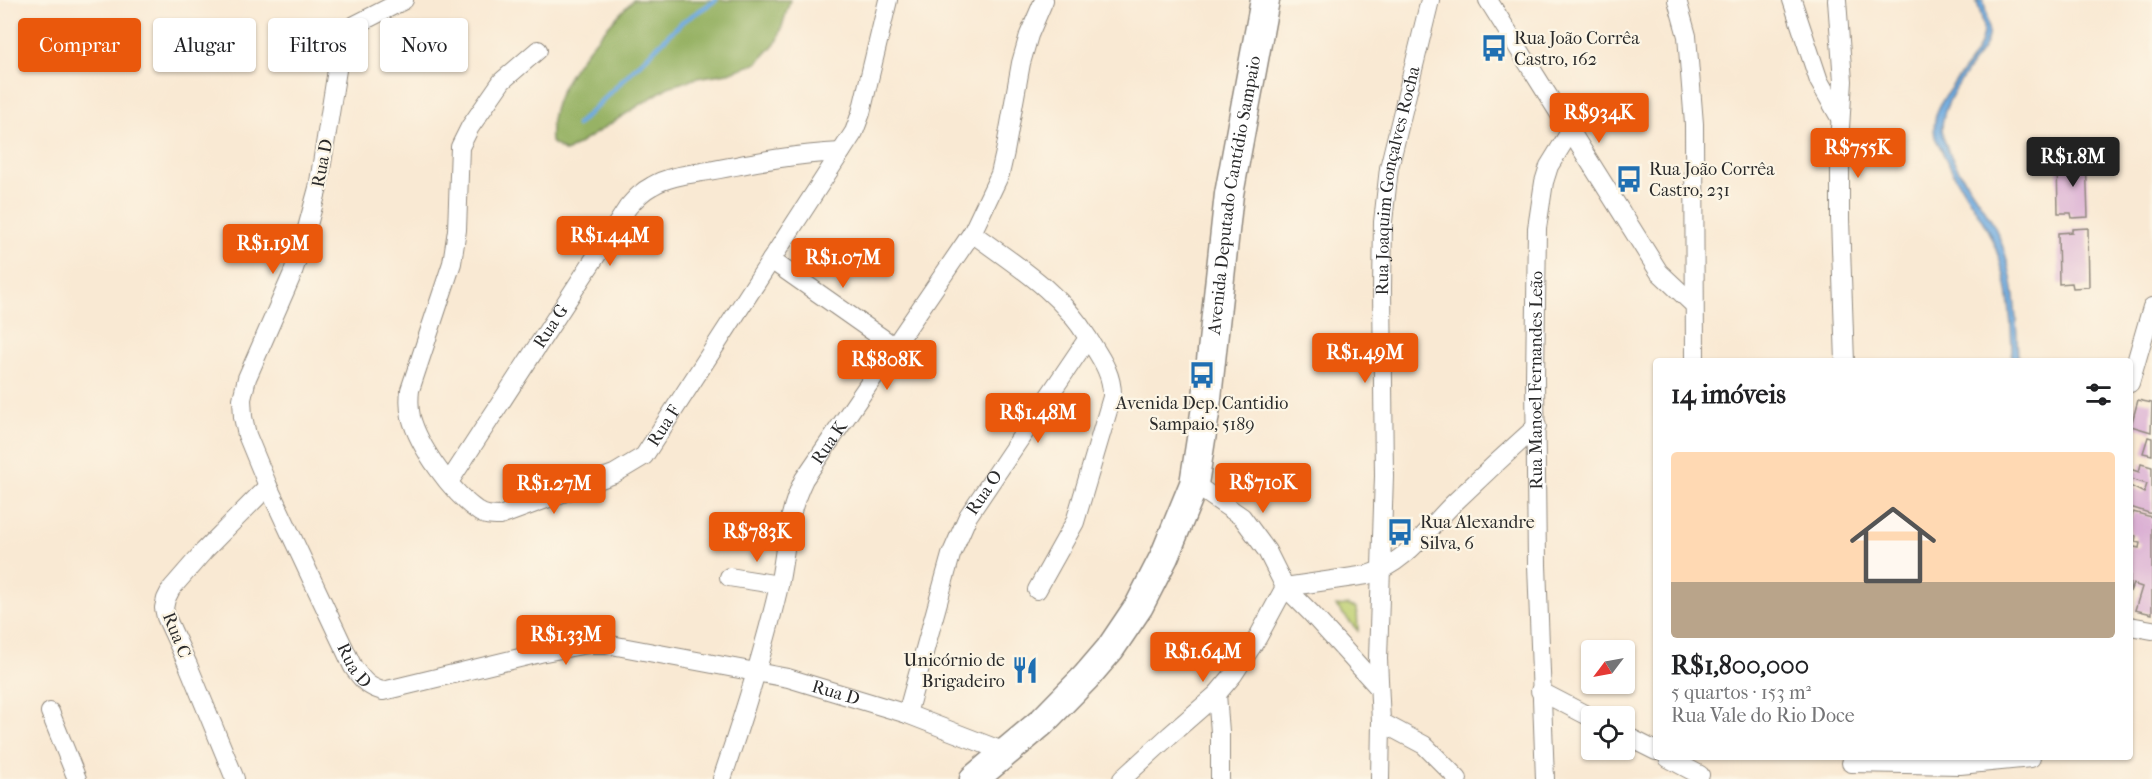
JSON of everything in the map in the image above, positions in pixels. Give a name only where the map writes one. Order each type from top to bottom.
[{"type":"main road","name":"Avenida Deputado Cantídio Sampaio","points":[[974,779],[1042,722],[1110,649],[1139,606],[1159,567],[1194,484],[1206,407],[1229,194],[1265,0]]},
{"type":"street","name":"Rua D","points":[[404,0],[355,25],[345,38],[340,51],[318,188],[306,232],[292,275],[247,378],[242,399],[247,435],[268,486],[354,668],[372,688],[383,691],[587,644],[639,649],[788,678],[907,714],[1005,752]]},
{"type":"street","name":"Rua F","points":[[538,50],[502,81],[476,117],[460,147],[457,230],[452,263],[410,390],[408,404],[411,419],[426,452],[449,482],[478,511],[488,516],[500,516],[614,474],[644,456],[854,132],[861,113],[888,0]]},
{"type":"street","name":"Rua K","points":[[722,779],[757,671],[779,585],[789,516],[796,496],[804,480],[972,233],[1000,174],[1021,63],[1029,35],[1044,0]]},
{"type":"street","name":"Rua Joaquim Gonçalves Rocha","points":[[1380,779],[1381,722],[1378,688],[1384,476],[1382,289],[1385,201],[1389,168],[1430,0]]},
{"type":"street","points":[[1488,0],[1659,272],[1693,304]]},
{"type":"street","points":[[1677,0],[1687,36],[1694,124],[1695,358]]},
{"type":"street","points":[[1792,0],[1813,64],[1840,118]]},
{"type":"street","points":[[1837,0],[1843,81],[1840,118],[1840,263],[1845,358]]},
{"type":"street","name":"Rua Manoel Fernandes Leão","points":[[1545,779],[1537,565],[1537,228],[1544,182],[1549,166],[1570,132]]},
{"type":"street","name":"Rua G","points":[[449,482],[628,207],[640,194],[653,185],[682,176],[799,154],[841,152]]},
{"type":"street","points":[[972,233],[1055,296],[1079,323],[1108,371],[1113,384],[1112,397],[1075,522],[1037,590]]},
{"type":"street","points":[[771,260],[896,347]]},
{"type":"street","points":[[2133,373],[2152,307]]},
{"type":"street","name":"Rua O","points":[[907,714],[951,555],[968,516],[1088,338]]},
{"type":"street","points":[[1284,587],[1367,575],[1380,572],[1396,563],[1453,504],[1537,426]]},
{"type":"street","points":[[1194,484],[1242,517],[1267,551],[1284,587],[1311,613],[1378,688]]},
{"type":"street","name":"Rua C","points":[[235,779],[164,608],[171,589],[204,551],[268,486]]},
{"type":"street","points":[[729,577],[779,585]]},
{"type":"street","points":[[1122,779],[1217,694],[1233,675],[1258,637],[1284,587]]},
{"type":"street","points":[[2133,627],[2152,630]]},
{"type":"street","points":[[1540,691],[1581,712]]},
{"type":"street","points":[[1217,694],[1220,779]]},
{"type":"street","points":[[50,712],[76,779]]},
{"type":"street","points":[[1381,722],[1424,745],[1458,779]]},
{"type":"street","points":[[1635,741],[1653,750]]},
{"type":"street","points":[[1673,760],[1700,770]]},
{"type":"street","points":[[1851,767],[2009,760]]},
{"type":"green space","points":[[633,0],[790,0],[778,40],[757,63],[728,73],[697,78],[668,87],[566,152],[551,142],[552,121],[557,101],[566,82],[590,46]]},
{"type":"green space","points":[[1347,605],[1357,608],[1358,631],[1336,606]]},
{"type":"water","points":[[1976,0],[1983,0],[1988,22],[1987,39],[1950,100],[1942,128],[1949,153],[1991,220],[2003,248],[2014,296],[2018,358],[2012,358],[2007,289],[1998,253],[1991,236],[1935,137],[1935,121],[1939,107],[1967,67],[1981,41],[1983,24]]},
{"type":"building","points":[[2070,158],[2086,158],[2088,217],[2072,218],[2071,213],[2058,213],[2057,162],[2070,162]]},
{"type":"building","points":[[2088,228],[2089,287],[2073,288],[2072,283],[2059,284],[2058,233]]},
{"type":"building","points":[[2138,400],[2152,403],[2151,432],[2133,427]]},
{"type":"building","points":[[2148,437],[2152,438],[2152,455],[2143,453]]},
{"type":"building","points":[[2141,464],[2152,467],[2152,514],[2133,508],[2133,488],[2144,493],[2147,484],[2133,480],[2133,470],[2139,472]]},
{"type":"building","points":[[2133,512],[2152,517],[2152,614],[2135,610],[2142,587],[2133,584],[2133,547],[2139,548],[2140,543],[2135,542],[2136,536],[2133,535]]},
{"type":"waterway","points":[[577,125],[682,22],[716,0]]},
{"type":"place","name":"Rua João Corrêa Castro, 162","points":[[1494,48]]},
{"type":"place","name":"Rua João Corrêa Castro, 231","points":[[1629,179]]},
{"type":"place","name":"Avenida Dep. Cantidio Sampaio, 5189","points":[[1202,375]]},
{"type":"place","name":"Rua Alexandre Silva, 6","points":[[1400,532]]},
{"type":"place","name":"Unicórnio de Brigadeiro","points":[[1025,670]]}]
